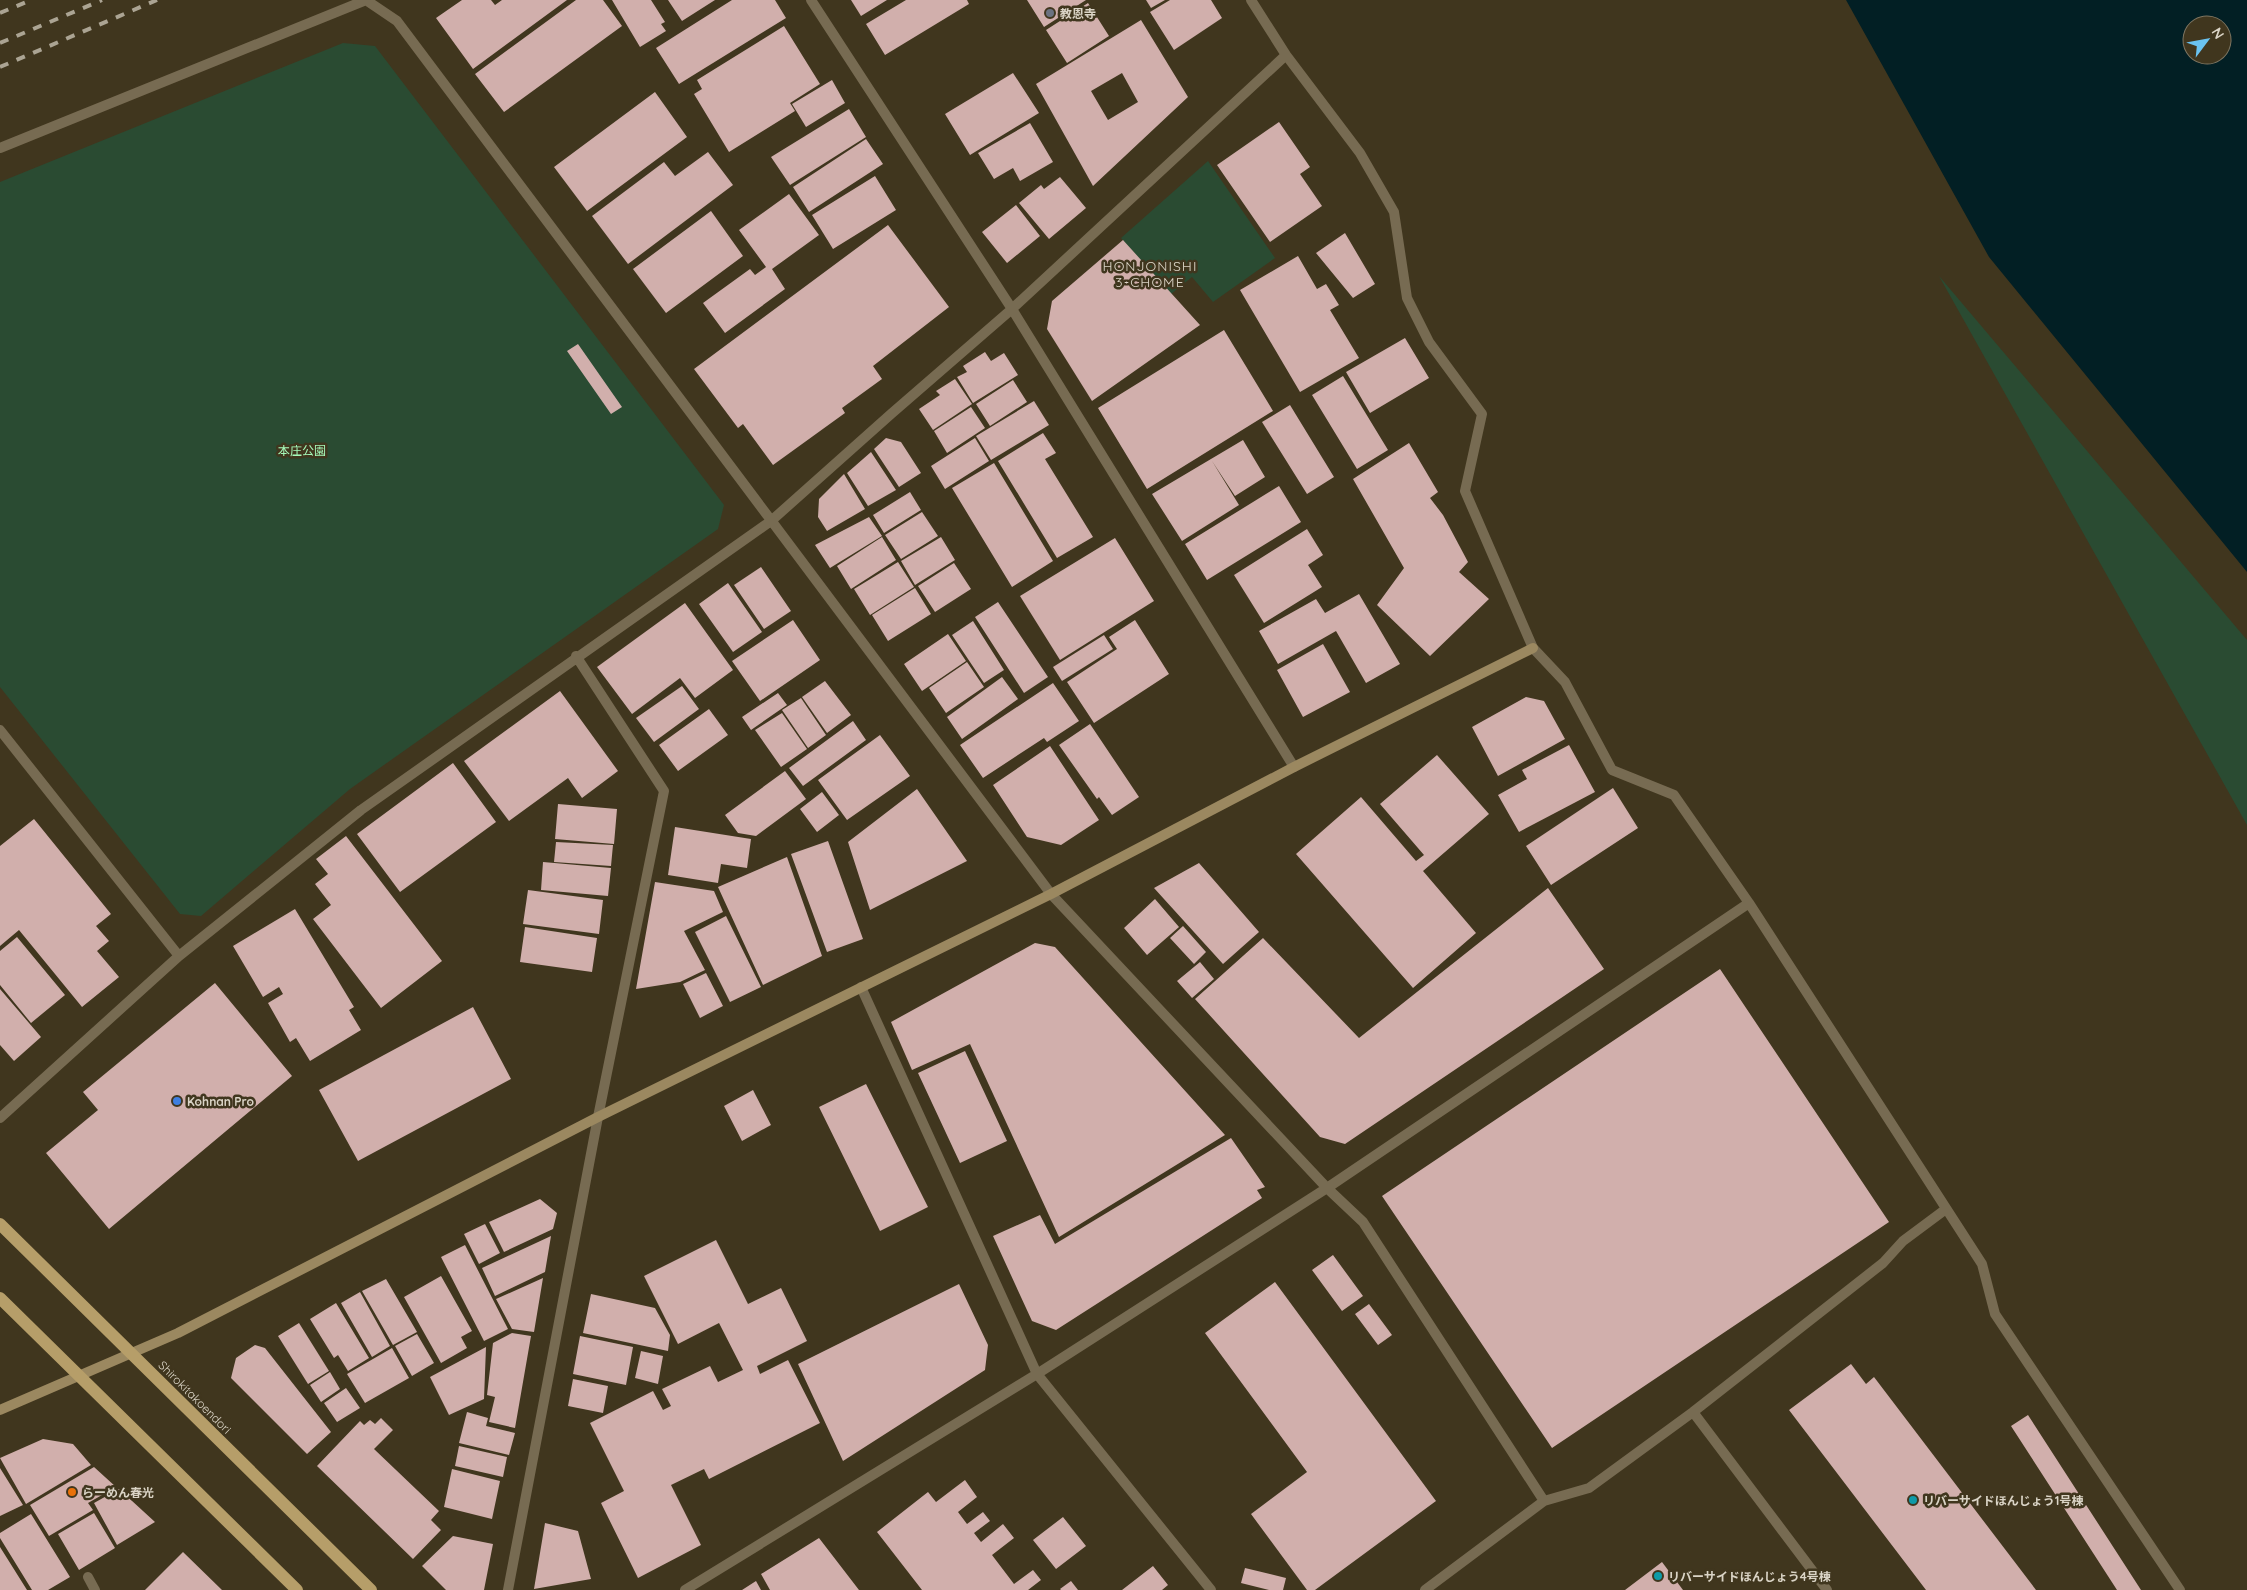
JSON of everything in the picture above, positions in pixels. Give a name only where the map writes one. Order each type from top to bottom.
[{"type":"main road","name":"Shirokitakoendori","points":[[0,1224],[371,1590]]},
{"type":"main road","points":[[0,1298],[297,1590]]},
{"type":"street","points":[[0,148],[366,0],[397,22],[1051,894],[1327,1188],[1363,1222],[1544,1500]]},
{"type":"street","points":[[811,0],[1012,309],[1294,767]]},
{"type":"street","points":[[1251,0],[1286,55],[1360,153],[1394,212],[1407,298],[1429,342],[1482,414],[1464,491],[1533,648],[1565,682],[1612,770],[1674,795],[1749,902],[1982,1264],[1995,1314],[2180,1590]]},
{"type":"street","points":[[0,1118],[179,956],[361,810],[576,656],[771,521],[890,414],[1012,309],[1286,55]]},
{"type":"street","points":[[0,1410],[130,1352],[178,1333],[598,1117],[1051,894],[1294,767],[1533,648]]},
{"type":"street","points":[[508,1590],[598,1117],[664,791],[576,656]]},
{"type":"street","points":[[0,730],[179,956]]},
{"type":"street","points":[[685,1590],[1037,1374],[1327,1188],[1749,902]]},
{"type":"street","points":[[861,987],[1037,1374],[1211,1590]]},
{"type":"street","points":[[1425,1590],[1544,1500],[1589,1488],[1693,1412],[1883,1263],[1903,1241],[1946,1209]]},
{"type":"street","points":[[1693,1412],[1827,1590]]},
{"type":"street","points":[[88,1577],[95,1590]]},
{"type":"green space","name":"本庄公園","points":[[343,43],[375,46],[724,505],[718,529],[350,789],[201,916],[180,914],[0,687],[0,182]]},
{"type":"green space","points":[[1208,161],[1275,258],[1213,302],[1192,277],[1171,294],[1121,238]]},
{"type":"green space","points":[[1939,276],[2247,640],[2247,825]]},
{"type":"water","points":[[1846,0],[2247,0],[2247,572],[1989,257]]},
{"type":"building","points":[[462,0],[491,0],[495,5],[502,0],[567,0],[473,69],[436,18]]},
{"type":"building","points":[[576,0],[603,0],[622,26],[504,112],[475,74]]},
{"type":"building","points":[[612,0],[651,0],[665,22],[661,24],[666,31],[640,47]]},
{"type":"building","points":[[668,0],[715,0],[682,21]]},
{"type":"building","points":[[732,0],[775,0],[786,18],[679,84],[656,48]]},
{"type":"building","points":[[851,0],[887,0],[861,16]]},
{"type":"building","points":[[906,0],[967,0],[969,4],[885,55],[866,24]]},
{"type":"building","name":"教恩寺","points":[[1027,0],[1086,0],[1044,27]]},
{"type":"building","points":[[1146,0],[1165,0],[1151,8]]},
{"type":"building","points":[[1170,0],[1211,0],[1222,18],[1174,50],[1150,12]]},
{"type":"building","points":[[1088,3],[1109,36],[1067,63],[1046,30]]},
{"type":"building","points":[[1141,20],[1188,97],[1093,186],[1036,84]],"holes":[[[1122,73],[1138,102],[1108,120],[1091,91]]]},
{"type":"building","points":[[784,26],[820,84],[790,103],[795,111],[729,152],[694,94],[702,89],[697,80]]},
{"type":"building","points":[[1013,73],[1039,113],[970,155],[945,114]]},
{"type":"building","points":[[832,80],[845,103],[806,127],[792,104]]},
{"type":"building","points":[[655,92],[687,137],[587,211],[554,167]]},
{"type":"building","points":[[849,109],[866,137],[790,185],[771,157]]},
{"type":"building","points":[[1279,122],[1310,167],[1300,174],[1322,206],[1270,242],[1217,165]]},
{"type":"building","points":[[1030,123],[1053,162],[1020,181],[1013,168],[994,179],[978,153]]},
{"type":"building","points":[[866,139],[883,164],[809,212],[793,187]]},
{"type":"building","points":[[708,152],[733,185],[628,264],[592,216],[664,162],[675,176]]},
{"type":"building","points":[[875,176],[896,210],[833,249],[812,215]]},
{"type":"building","points":[[1060,177],[1086,208],[1049,239],[1019,203],[1041,185],[1044,189]]},
{"type":"building","points":[[789,194],[819,235],[772,269],[785,289],[725,333],[703,303],[750,269],[755,275],[766,267],[739,230]]},
{"type":"building","points":[[1016,205],[1040,236],[1007,263],[982,232]]},
{"type":"building","points":[[711,211],[743,256],[666,313],[633,269]]},
{"type":"building","points":[[888,225],[949,307],[873,366],[882,379],[842,408],[845,413],[773,465],[743,424],[738,428],[694,369]]},
{"type":"building","points":[[1345,233],[1375,284],[1353,298],[1316,253]]},
{"type":"building","points":[[1123,240],[1200,325],[1092,401],[1047,329],[1052,301]]},
{"type":"building","points":[[1298,256],[1317,289],[1326,284],[1339,305],[1330,310],[1359,358],[1300,392],[1240,290]]},
{"type":"building","points":[[1224,330],[1273,411],[1147,489],[1098,408]]},
{"type":"building","points":[[1405,338],[1429,378],[1370,413],[1346,372]]},
{"type":"building","points":[[578,344],[622,407],[611,414],[567,351]]},
{"type":"building","points":[[985,352],[991,361],[1004,353],[1018,375],[973,403],[957,377],[967,372],[963,366]]},
{"type":"building","points":[[1343,376],[1388,450],[1357,469],[1312,395]]},
{"type":"building","points":[[955,379],[972,404],[933,430],[919,409],[940,395],[936,391]]},
{"type":"building","points":[[1013,380],[1027,402],[990,426],[976,404]]},
{"type":"building","points":[[1034,401],[1049,425],[991,460],[976,436]]},
{"type":"building","points":[[1290,405],[1334,477],[1307,494],[1262,422]]},
{"type":"building","points":[[971,407],[985,428],[947,453],[934,431]]},
{"type":"building","points":[[1043,433],[1056,453],[1045,459],[1093,537],[1057,558],[998,461]]},
{"type":"building","points":[[886,438],[901,442],[921,473],[899,487],[874,449]]},
{"type":"building","points":[[975,438],[989,461],[945,489],[931,466]]},
{"type":"building","points":[[1243,440],[1265,477],[1235,496],[1212,461],[1239,505],[1182,541],[1152,494]]},
{"type":"building","points":[[1409,443],[1438,492],[1430,498],[1443,515],[1468,562],[1459,572],[1489,599],[1430,656],[1377,605],[1404,568],[1353,479]]},
{"type":"building","points":[[871,452],[896,490],[868,506],[847,473]]},
{"type":"building","points":[[994,463],[1053,561],[1012,587],[952,488]]},
{"type":"building","points":[[844,474],[865,509],[827,531],[818,517],[819,499]]},
{"type":"building","points":[[1279,486],[1301,522],[1207,580],[1185,544]]},
{"type":"building","points":[[910,492],[921,510],[884,533],[873,515]]},
{"type":"building","points":[[922,512],[938,536],[901,559],[885,535]]},
{"type":"building","points":[[869,517],[882,536],[830,568],[815,545]]},
{"type":"building","points":[[1307,529],[1323,555],[1308,565],[1322,587],[1264,623],[1234,575]]},
{"type":"building","points":[[882,537],[896,560],[851,589],[837,566]]},
{"type":"building","points":[[941,537],[955,560],[915,585],[901,561]]},
{"type":"building","points":[[1115,538],[1154,601],[1060,660],[1020,596]]},
{"type":"building","points":[[898,562],[914,587],[870,615],[854,589]]},
{"type":"building","points":[[954,563],[971,589],[935,612],[918,586]]},
{"type":"building","points":[[761,567],[791,611],[764,629],[734,585]]},
{"type":"building","points":[[728,583],[762,632],[733,652],[699,604]]},
{"type":"building","points":[[915,588],[931,614],[888,641],[872,615]]},
{"type":"building","points":[[1359,594],[1400,664],[1366,683],[1336,631],[1278,664],[1259,631],[1316,599],[1325,613]]},
{"type":"building","points":[[998,602],[1048,677],[1024,693],[975,617]]},
{"type":"building","points":[[685,603],[733,670],[695,698],[680,678],[632,714],[597,667]]},
{"type":"building","points":[[793,620],[820,660],[760,701],[732,661]]},
{"type":"building","points":[[1135,620],[1169,674],[1094,723],[1067,682],[1117,649],[1109,637]]},
{"type":"building","points":[[973,621],[1004,670],[984,683],[952,635]]},
{"type":"building","points":[[948,634],[966,661],[922,691],[904,664]]},
{"type":"building","points":[[1104,635],[1113,649],[1062,681],[1053,667]]},
{"type":"building","points":[[1323,644],[1350,692],[1303,717],[1277,670]]},
{"type":"building","points":[[967,662],[984,687],[946,713],[929,688]]},
{"type":"building","points":[[1002,677],[1018,699],[962,739],[947,717]]},
{"type":"building","points":[[825,681],[851,715],[827,733],[802,697]]},
{"type":"building","points":[[1053,683],[1079,721],[1047,742],[1044,738],[983,778],[960,745]]},
{"type":"building","points":[[682,686],[699,709],[654,742],[636,718]]},
{"type":"building","points":[[560,691],[618,771],[582,798],[568,778],[509,821],[464,761]]},
{"type":"building","points":[[778,693],[787,705],[751,730],[742,717]]},
{"type":"building","points":[[1526,697],[1544,701],[1565,739],[1498,776],[1472,727]]},
{"type":"building","points":[[801,698],[826,735],[808,748],[782,710]]},
{"type":"building","points":[[709,709],[728,735],[678,771],[659,745]]},
{"type":"building","points":[[782,713],[807,749],[781,767],[755,730]]},
{"type":"building","points":[[853,721],[866,740],[803,786],[789,768]]},
{"type":"building","points":[[1090,724],[1139,797],[1112,815],[1099,797],[1097,799],[1059,745]]},
{"type":"building","points":[[880,735],[910,776],[847,820],[818,780]]},
{"type":"building","points":[[1569,745],[1595,792],[1519,832],[1498,795],[1527,779],[1522,770]]},
{"type":"building","points":[[1050,746],[1099,820],[1061,845],[1027,837],[993,785]]},
{"type":"building","points":[[1437,755],[1489,814],[1423,871],[1476,933],[1413,988],[1296,854],[1361,797],[1416,861],[1424,855],[1380,804]]},
{"type":"building","points":[[453,763],[496,822],[400,892],[357,834]]},
{"type":"building","points":[[785,771],[806,799],[756,836],[738,833],[725,815]]},
{"type":"building","points":[[1613,788],[1638,828],[1551,885],[1526,846]]},
{"type":"building","points":[[917,789],[967,861],[870,910],[848,842]]},
{"type":"building","points":[[822,792],[839,815],[817,832],[800,809]]},
{"type":"building","points":[[558,804],[617,809],[614,844],[555,839]]},
{"type":"building","points":[[34,819],[111,914],[96,926],[109,941],[97,951],[119,977],[82,1007],[19,930],[0,946],[0,846]]},
{"type":"building","points":[[675,827],[751,839],[747,868],[721,864],[718,883],[668,875]]},
{"type":"building","points":[[346,836],[442,961],[381,1008],[313,919],[331,905],[315,884],[328,874],[316,859]]},
{"type":"building","points":[[828,841],[863,939],[827,952],[791,854]]},
{"type":"building","points":[[556,842],[613,845],[611,866],[554,862]]},
{"type":"building","points":[[787,857],[822,956],[763,985],[718,887]]},
{"type":"building","points":[[543,862],[611,868],[608,896],[541,890]]},
{"type":"building","points":[[1199,863],[1259,932],[1223,964],[1154,888]]},
{"type":"building","points":[[655,882],[714,891],[723,912],[684,931],[705,970],[680,982],[636,989]]},
{"type":"building","points":[[1548,888],[1604,969],[1345,1144],[1320,1137],[1195,999],[1263,938],[1359,1038]]},
{"type":"building","points":[[528,890],[603,900],[599,934],[523,924]]},
{"type":"building","points":[[1155,899],[1179,927],[1147,955],[1124,928]]},
{"type":"building","points":[[295,909],[354,1007],[349,1010],[361,1030],[310,1061],[296,1038],[290,1042],[268,1003],[283,994],[279,987],[263,997],[233,946]]},
{"type":"building","points":[[726,916],[761,987],[730,1002],[695,932]]},
{"type":"building","points":[[1183,926],[1206,952],[1194,964],[1170,938]]},
{"type":"building","points":[[525,927],[597,938],[592,972],[520,962]]},
{"type":"building","points":[[17,937],[65,995],[31,1023],[0,985],[0,951]]},
{"type":"building","points":[[1035,943],[1055,947],[1225,1135],[1059,1237],[970,1044],[912,1070],[891,1022]]},
{"type":"building","points":[[1200,962],[1214,979],[1192,998],[1177,981]]},
{"type":"building","points":[[1720,969],[1889,1222],[1552,1448],[1382,1196]]},
{"type":"building","points":[[706,973],[723,1006],[700,1018],[683,984]]},
{"type":"building","name":"Kohnan Pro","points":[[215,983],[292,1076],[109,1229],[46,1153],[98,1110],[83,1092]]},
{"type":"building","points":[[0,989],[41,1037],[14,1061],[0,1045]]},
{"type":"building","points":[[473,1007],[511,1079],[358,1161],[319,1090]]},
{"type":"building","points":[[965,1051],[1007,1141],[960,1163],[918,1073]]},
{"type":"building","points":[[866,1084],[928,1207],[880,1231],[819,1107]]},
{"type":"building","points":[[753,1090],[771,1125],[742,1141],[724,1106]]},
{"type":"building","points":[[1231,1138],[1265,1187],[1257,1190],[1262,1198],[1056,1330],[1032,1321],[993,1236],[1040,1215],[1055,1244]]},
{"type":"building","points":[[540,1199],[557,1213],[553,1229],[504,1252],[489,1222]]},
{"type":"building","points":[[485,1224],[500,1253],[479,1264],[464,1234]]},
{"type":"building","points":[[551,1236],[545,1272],[495,1296],[482,1268]]},
{"type":"building","points":[[716,1240],[748,1304],[781,1288],[807,1341],[757,1366],[760,1374],[788,1360],[820,1423],[709,1479],[704,1469],[671,1485],[701,1545],[638,1578],[601,1503],[624,1491],[590,1423],[653,1391],[663,1410],[671,1406],[662,1389],[710,1366],[718,1382],[743,1370],[719,1323],[678,1344],[644,1276]]},
{"type":"building","points":[[465,1245],[508,1329],[484,1341],[441,1257]]},
{"type":"building","points":[[1333,1255],[1363,1296],[1342,1311],[1312,1270]]},
{"type":"building","points":[[441,1276],[472,1331],[461,1337],[467,1348],[441,1363],[404,1297]]},
{"type":"building","points":[[543,1278],[534,1332],[512,1329],[496,1299]]},
{"type":"building","points":[[386,1279],[417,1332],[393,1345],[362,1291]]},
{"type":"building","points":[[1275,1282],[1436,1501],[1315,1590],[1307,1590],[1251,1514],[1307,1472],[1205,1333]]},
{"type":"building","points":[[959,1284],[988,1345],[985,1370],[843,1461],[798,1364]]},
{"type":"building","points":[[360,1292],[390,1346],[372,1357],[341,1303]]},
{"type":"building","points":[[591,1294],[655,1308],[670,1335],[668,1351],[583,1333]]},
{"type":"building","points":[[336,1303],[369,1358],[348,1371],[338,1355],[334,1358],[310,1319]]},
{"type":"building","points":[[1369,1304],[1392,1335],[1378,1345],[1355,1314]]},
{"type":"building","points":[[299,1323],[329,1371],[308,1384],[278,1336]]},
{"type":"building","points":[[512,1333],[531,1336],[515,1428],[489,1422],[495,1397],[487,1395],[493,1343]]},
{"type":"building","points":[[417,1334],[434,1363],[412,1376],[395,1346]]},
{"type":"building","points":[[580,1336],[633,1347],[626,1385],[573,1374]]},
{"type":"building","points":[[255,1345],[265,1348],[331,1432],[307,1454],[231,1378],[236,1358]]},
{"type":"building","points":[[486,1347],[484,1399],[449,1415],[430,1377]]},
{"type":"building","points":[[392,1348],[409,1378],[365,1403],[347,1374]]},
{"type":"building","points":[[641,1351],[663,1356],[658,1384],[635,1378]]},
{"type":"building","name":"リバーサイドほんじょう1号棟","points":[[1851,1364],[1866,1384],[1874,1377],[2036,1590],[1926,1590],[1789,1410]]},
{"type":"building","points":[[330,1372],[340,1389],[321,1402],[310,1385]]},
{"type":"building","points":[[573,1379],[608,1386],[603,1413],[568,1406]]},
{"type":"building","points":[[346,1388],[360,1408],[337,1422],[324,1403]]},
{"type":"building","points":[[467,1412],[488,1418],[486,1426],[515,1433],[509,1455],[459,1443]]},
{"type":"building","points":[[2028,1415],[2141,1590],[2117,1590],[2011,1426]]},
{"type":"building","points":[[381,1418],[393,1430],[374,1449],[439,1511],[431,1520],[441,1530],[413,1559],[317,1466],[360,1421],[364,1425],[370,1420],[375,1424]]},
{"type":"building","points":[[43,1439],[73,1444],[91,1465],[26,1504],[0,1458]]},
{"type":"building","points":[[459,1446],[507,1457],[503,1477],[455,1466]]},
{"type":"building","points":[[94,1467],[116,1487],[88,1503],[93,1510],[49,1536],[30,1505]]},
{"type":"building","points":[[0,1468],[23,1505],[0,1516]]},
{"type":"building","points":[[452,1469],[500,1481],[492,1519],[444,1507]]},
{"type":"building","points":[[965,1480],[977,1497],[958,1512],[967,1524],[983,1512],[990,1521],[974,1533],[981,1542],[1003,1524],[1014,1538],[992,1555],[1014,1584],[1033,1570],[1041,1580],[1028,1590],[922,1590],[877,1532],[928,1492],[936,1502]]},
{"type":"building","points":[[119,1489],[155,1522],[117,1545],[94,1503]]},
{"type":"building","points":[[94,1513],[115,1548],[79,1570],[58,1534]]},
{"type":"building","points":[[31,1514],[70,1577],[48,1590],[32,1590],[0,1538],[0,1533]]},
{"type":"building","points":[[1063,1517],[1086,1546],[1056,1569],[1033,1540]]},
{"type":"building","points":[[545,1523],[578,1531],[591,1579],[534,1589]]},
{"type":"building","points":[[453,1536],[493,1544],[484,1590],[446,1590],[422,1566]]},
{"type":"building","points":[[819,1538],[859,1590],[770,1590],[761,1574]]},
{"type":"building","points":[[0,1547],[27,1590],[0,1590]]},
{"type":"building","points":[[183,1552],[222,1590],[145,1590]]},
{"type":"building","name":"リバーサイドほんじょう4号棟","points":[[1662,1562],[1683,1590],[1625,1590]]},
{"type":"building","points":[[1153,1566],[1168,1585],[1162,1590],[1122,1590]]},
{"type":"building","points":[[1245,1568],[1286,1578],[1283,1590],[1269,1590],[1241,1583]]},
{"type":"building","points":[[756,1581],[761,1590],[742,1590]]},
{"type":"building","points":[[1071,1581],[1078,1590],[1060,1589]]},
{"type":"railway","points":[[0,13],[31,0]]},
{"type":"railway","points":[[0,43],[102,0]]},
{"type":"railway","points":[[0,67],[157,0]]},
{"type":"place","name":"教恩寺","points":[[1050,13]]},
{"type":"place","name":"Kohnan Pro","points":[[177,1101]]},
{"type":"place","name":"らーめん春光","points":[[72,1492]]},
{"type":"place","name":"リバーサイドほんじょう1号棟","points":[[1913,1500]]},
{"type":"place","name":"リバーサイドほんじょう4号棟","points":[[1658,1576]]},
{"type":"district","name":"HONJONISHI 3-CHOME","points":[[1150,274]]}]
